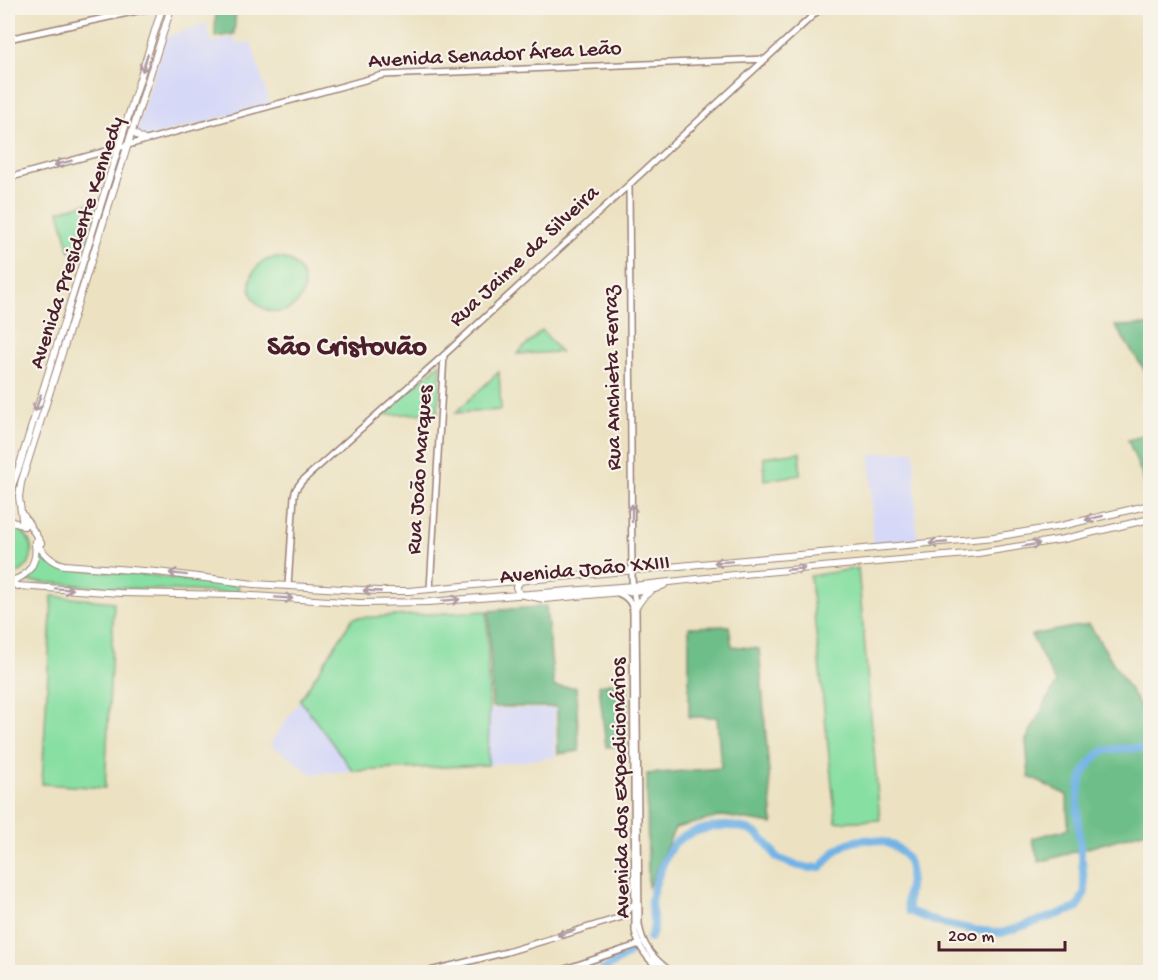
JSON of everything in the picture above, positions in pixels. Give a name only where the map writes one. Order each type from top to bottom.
[{"type":"main road","name":"Avenida Presidente Kennedy","points":[[9,492],[162,8]]},
{"type":"main road","name":"Avenida Presidente Kennedy","points":[[23,525],[19,491],[21,483],[171,8]]},
{"type":"main road","points":[[132,132],[144,141]]},
{"type":"main road","name":"Avenida João XXIII","points":[[23,525],[47,558],[56,563],[254,584],[378,591],[520,582],[973,539],[1017,534],[1150,504]]},
{"type":"main road","points":[[21,510],[38,539],[52,556],[91,566]]},
{"type":"main road","name":"Avenida João XXIII","points":[[8,583],[18,586],[120,593],[238,595],[359,603],[429,602],[519,594],[633,589],[670,582],[758,572],[998,550],[1064,539],[1150,519]]},
{"type":"main road","points":[[8,520],[23,525]]},
{"type":"main road","points":[[998,550],[994,542],[1017,534]]},
{"type":"main road","points":[[952,555],[976,549],[978,543],[973,539]]},
{"type":"main road","points":[[8,583],[30,569],[36,554],[35,542]]},
{"type":"main road","points":[[757,559],[758,572]]},
{"type":"main road","points":[[741,561],[745,565],[743,574]]},
{"type":"main road","points":[[238,595],[241,582]]},
{"type":"main road","points":[[520,582],[516,587],[519,594],[544,599],[633,589],[655,589]]},
{"type":"main road","points":[[634,607],[644,596],[670,582]]},
{"type":"main road","points":[[504,595],[507,589],[505,583]]},
{"type":"main road","points":[[251,596],[250,590],[254,584]]},
{"type":"street","points":[[8,39],[151,8]]},
{"type":"street","name":"Rua Jaime da Silveira","points":[[288,586],[296,489],[821,8]]},
{"type":"street","name":"Avenida Senador Área Leão","points":[[119,147],[383,75],[765,59]]},
{"type":"street","points":[[8,178],[119,147]]},
{"type":"street","name":"Rua Anchieta Ferraz","points":[[629,185],[633,589]]},
{"type":"street","name":"Rua João Marques","points":[[430,589],[444,355]]},
{"type":"street","name":"Avenida dos Expedicionários","points":[[633,589],[637,922]]},
{"type":"street","points":[[617,592],[626,597],[634,607]]},
{"type":"street","name":"Avenida dos Expedicionários","points":[[634,607],[633,905],[641,944],[648,960],[665,972]]},
{"type":"street","points":[[426,972],[507,952],[622,917],[633,905]]},
{"type":"street","points":[[622,917],[637,922]]},
{"type":"street","points":[[556,972],[641,944]]},
{"type":"street","name":"Avenida dos Expedicionários","points":[[641,944],[657,962],[672,972]]},
{"type":"shaded area","points":[[206,23],[212,43],[233,37],[237,44],[251,42],[270,104],[145,138],[137,133],[137,129],[166,37]]},
{"type":"shaded area","points":[[914,450],[917,540],[872,543],[871,454]]},
{"type":"shaded area","points":[[300,700],[353,771],[312,774],[270,744]]},
{"type":"shaded area","points":[[489,709],[555,709],[555,757],[488,765]]},
{"type":"green space","points":[[216,8],[236,8],[234,34],[215,37]]},
{"type":"green space","points":[[102,199],[86,247],[70,251],[59,211]]},
{"type":"green space","points":[[272,258],[282,258],[292,262],[300,270],[304,285],[300,300],[292,308],[282,312],[272,312],[262,308],[254,300],[250,290],[250,280],[254,270],[262,262]]},
{"type":"green space","points":[[1150,325],[1150,378],[1115,326]]},
{"type":"green space","points":[[542,330],[560,352],[517,354]]},
{"type":"green space","points":[[441,363],[438,413],[381,415]]},
{"type":"green space","points":[[499,372],[501,410],[455,413]]},
{"type":"green space","points":[[1150,434],[1150,496],[1128,440]]},
{"type":"green space","points":[[800,452],[800,475],[764,480],[764,457]]},
{"type":"green space","points":[[8,525],[26,535],[32,551],[26,567],[8,576]]},
{"type":"green space","points":[[41,556],[47,562],[63,568],[239,586],[237,592],[231,593],[23,581],[36,570]]},
{"type":"green space","points":[[858,568],[880,820],[836,822],[810,576]]},
{"type":"green space","points":[[52,596],[114,602],[105,788],[42,784]]},
{"type":"green space","points":[[546,606],[554,687],[576,687],[579,751],[558,754],[557,707],[492,707],[489,611]]},
{"type":"green space","points":[[487,611],[488,765],[353,771],[300,700],[353,618]]},
{"type":"green space","points":[[1089,624],[1141,708],[1150,707],[1150,830],[1039,862],[1032,838],[1068,829],[1067,795],[1029,777],[1026,740],[1056,683],[1031,635]]},
{"type":"green space","points":[[729,626],[732,646],[759,649],[773,824],[723,816],[675,828],[648,888],[647,774],[721,768],[717,717],[689,717],[689,627]]},
{"type":"green space","points":[[628,680],[627,745],[606,747],[599,685]]},
{"type":"waterway","points":[[1081,854],[1078,805],[1081,780],[1086,769],[1102,752],[1121,748],[1150,749]]},
{"type":"waterway","points":[[650,938],[654,925],[652,896],[671,847],[692,833],[714,827],[726,826],[751,831],[767,844],[777,858],[809,868],[821,867],[838,849],[860,840],[892,845],[901,851],[910,869],[907,900],[909,911],[937,922],[1002,933],[1077,908],[1085,892],[1082,861]]},
{"type":"waterway","points":[[600,972],[633,951]]},
{"type":"district","name":"São Cristovão","points":[[347,348]]}]
